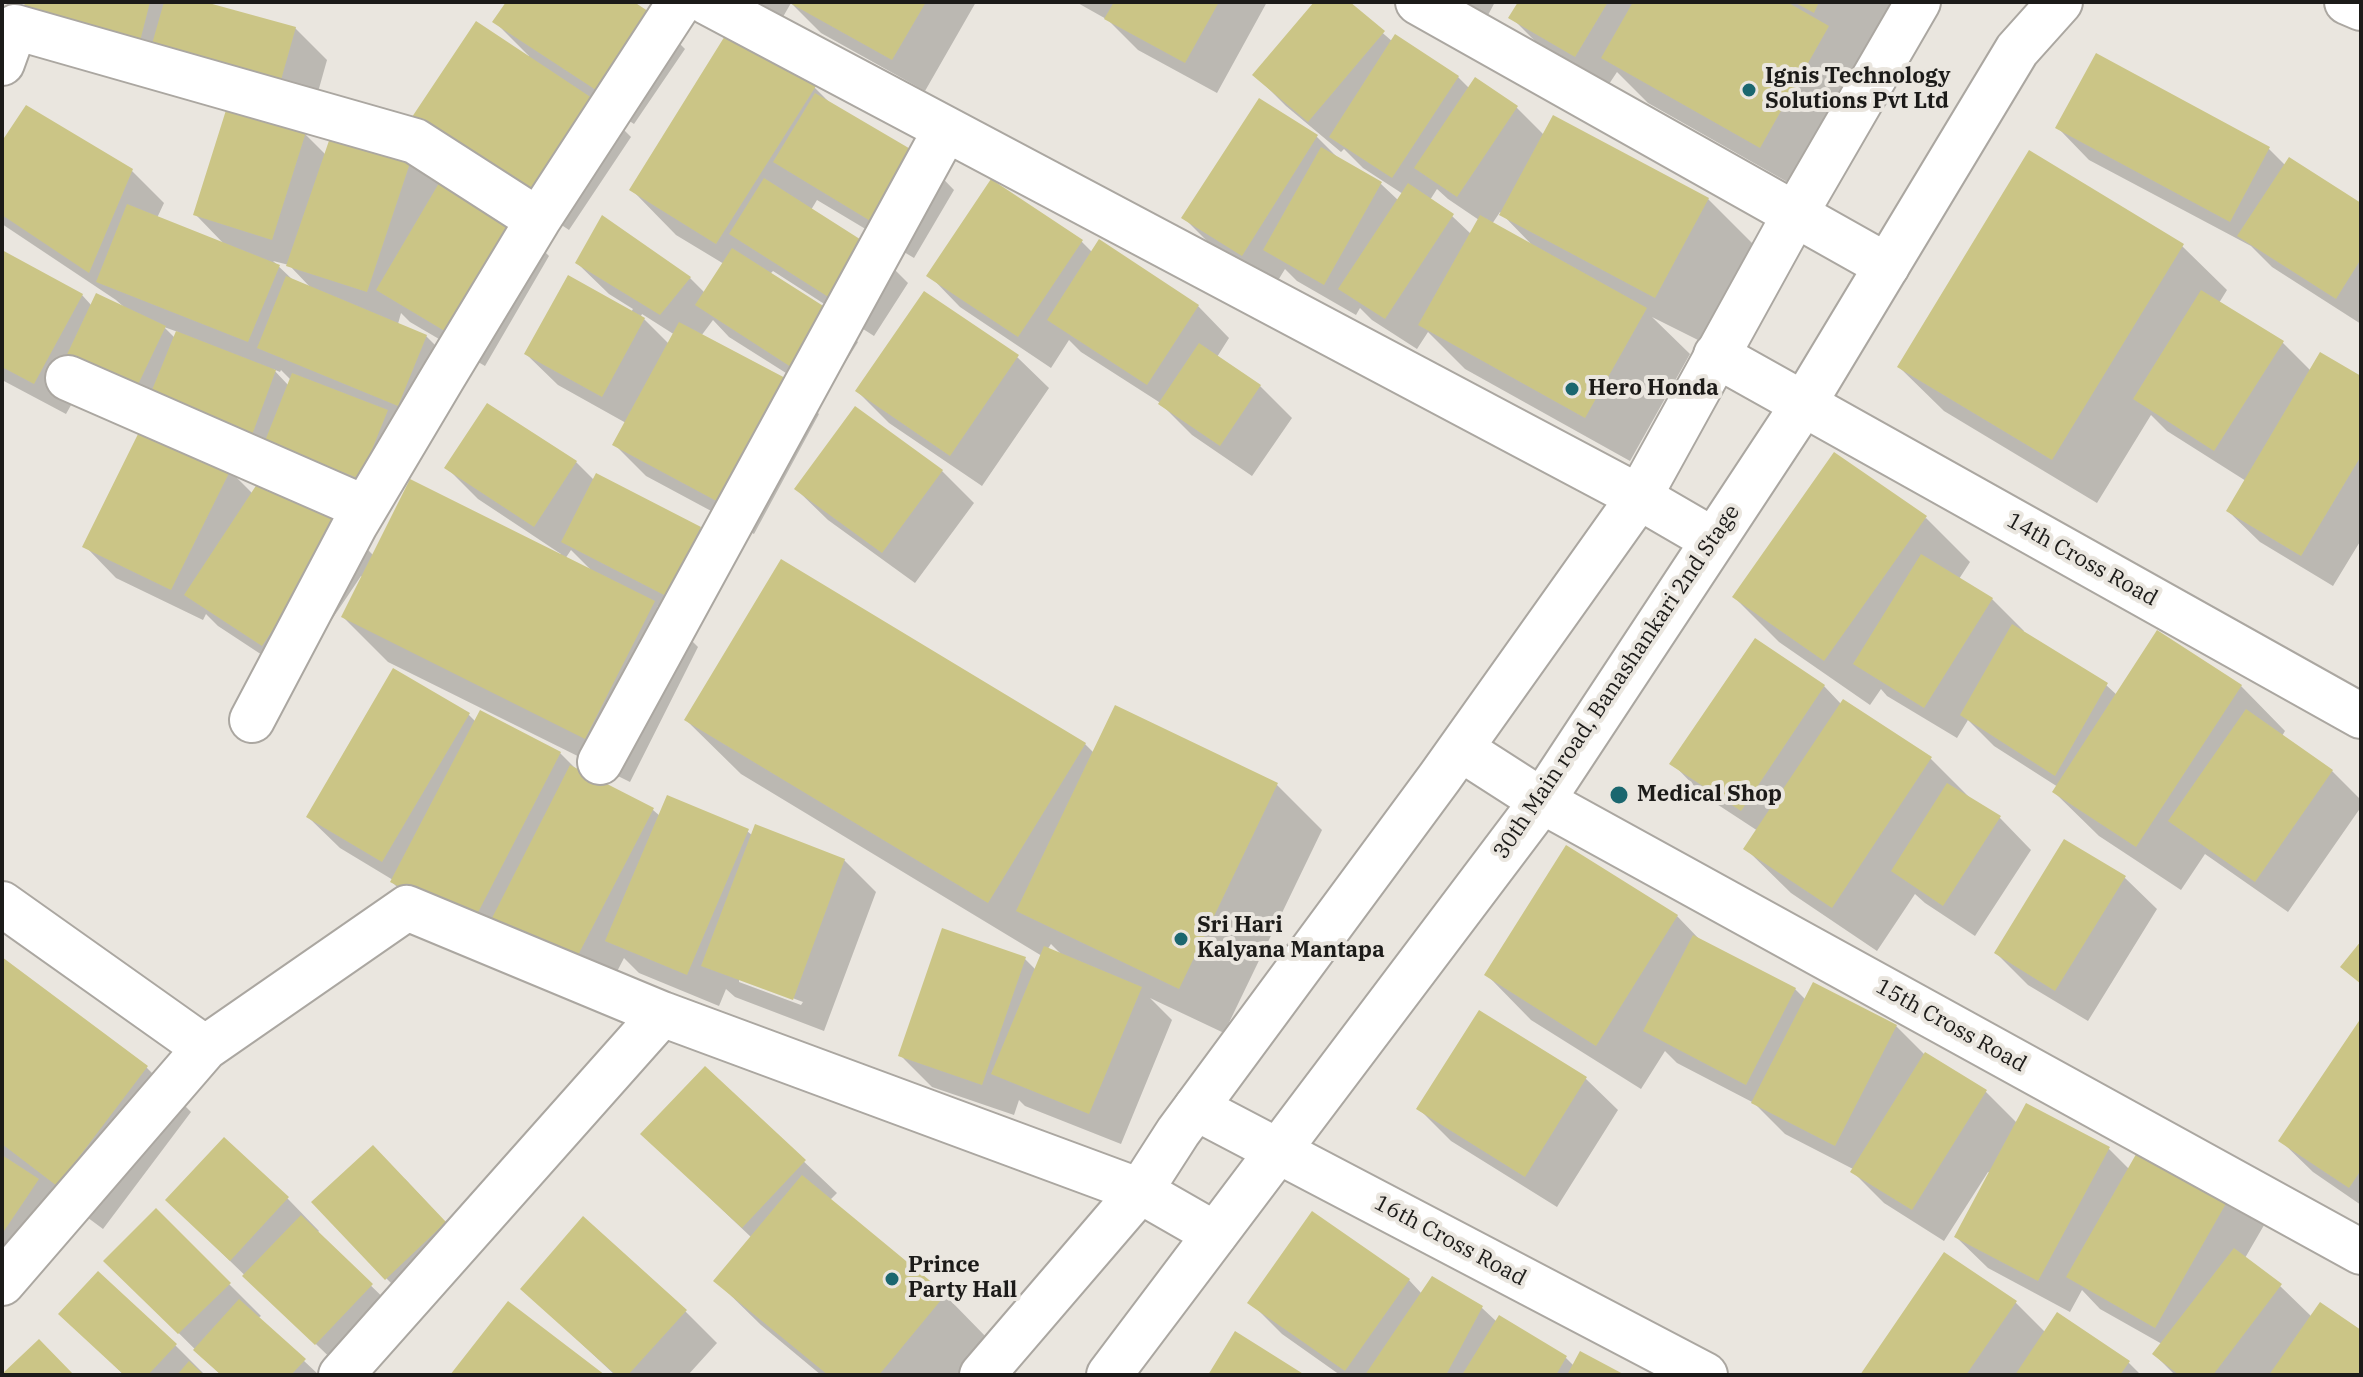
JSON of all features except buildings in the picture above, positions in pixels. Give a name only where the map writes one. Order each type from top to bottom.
[{"type":"street","points":[[252,720],[365,508],[538,220],[680,2]]},
{"type":"street","points":[[707,2],[1639,497],[1713,540]]},
{"type":"street","points":[[1418,2],[1887,266]]},
{"type":"street","points":[[982,1375],[1140,1191],[1196,1108],[1461,749],[1639,497],[1794,216],[1918,2]]},
{"type":"street","name":"30th Main road, Banashankari 2nd Stage","points":[[1109,1375],[1542,801],[1803,405],[2017,50],[2060,2]]},
{"type":"street","points":[[2347,2],[2361,8]]},
{"type":"street","points":[[12,30],[415,141],[538,220]]},
{"type":"street","points":[[600,762],[946,129]]},
{"type":"street","name":"14th Cross Road","points":[[1716,355],[2361,716]]},
{"type":"street","points":[[68,378],[365,508]]},
{"type":"street","name":"15th Cross Road","points":[[1461,749],[1542,801],[2361,1252]]},
{"type":"street","points":[[2,904],[205,1048]]},
{"type":"street","points":[[2,1283],[205,1048],[407,908],[662,1014],[1140,1191],[1215,1234]]},
{"type":"street","points":[[341,1375],[662,1014]]},
{"type":"street","name":"16th Cross Road","points":[[1196,1108],[1705,1375]]},
{"type":"place","name":"Ignis Technology Solutions Pvt Ltd","points":[[1749,90]]},
{"type":"place","name":"Hero Honda","points":[[1572,389]]},
{"type":"place","name":"Medical Shop","points":[[1619,795]]},
{"type":"place","name":"Sri Hari Kalyana Mantapa","points":[[1181,939]]},
{"type":"place","name":"Prince Party Hall","points":[[892,1279]]}]
